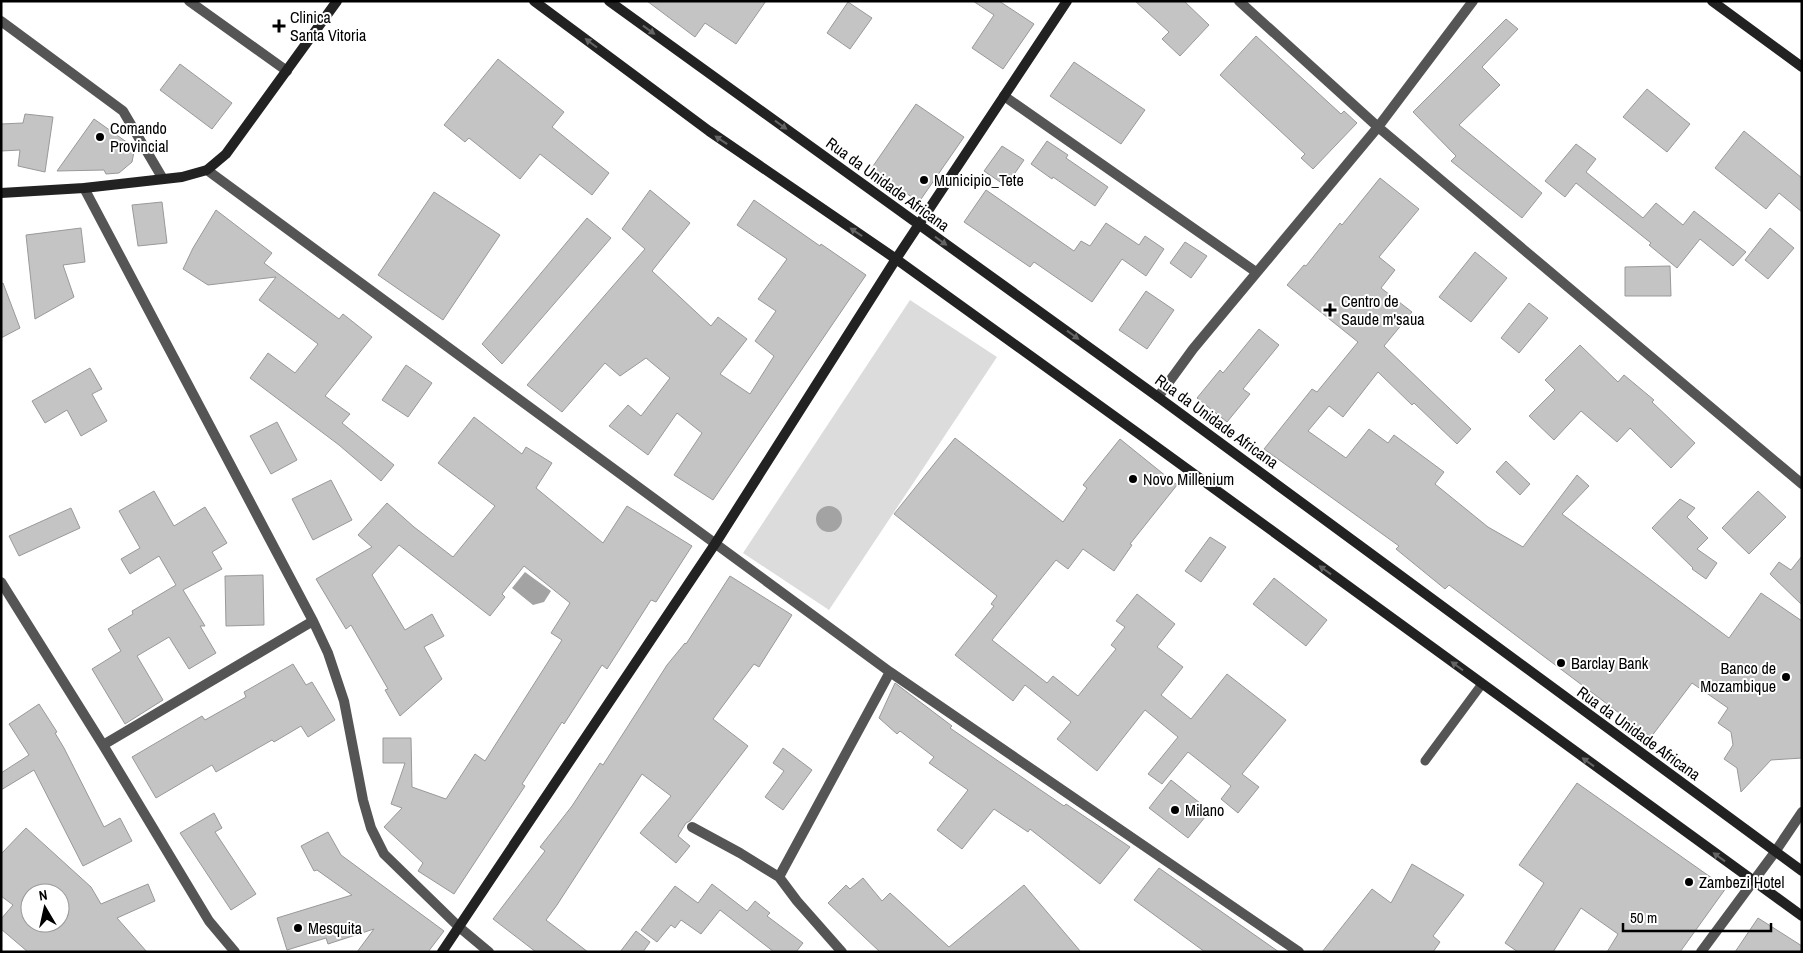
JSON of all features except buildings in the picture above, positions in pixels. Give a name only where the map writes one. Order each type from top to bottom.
[{"type":"street","points":[[189,1],[287,71]]},
{"type":"street","points":[[1,193],[84,188],[182,177],[207,170],[226,154],[337,1]]},
{"type":"street","points":[[534,1],[709,131],[896,259],[1802,916]]},
{"type":"street","name":"Rua da Unidade Africana","points":[[610,1],[1158,397],[1802,871]]},
{"type":"street","points":[[442,952],[715,544],[918,225],[1067,1]]},
{"type":"street","points":[[1239,1],[1378,127],[1802,484]]},
{"type":"street","points":[[1158,397],[1193,349],[1378,127],[1474,1]]},
{"type":"street","points":[[1712,1],[1802,66]]},
{"type":"street","points":[[1,21],[123,111],[163,179]]},
{"type":"street","points":[[1004,96],[1256,272]]},
{"type":"street","points":[[207,170],[890,672],[1299,952]]},
{"type":"street","points":[[84,188],[313,621],[328,653],[344,701],[363,800],[371,828],[384,854],[459,927],[488,952]]},
{"type":"street","points":[[1,582],[103,745],[209,922],[235,952]]},
{"type":"street","points":[[103,745],[313,621]]},
{"type":"street","points":[[779,877],[890,672]]},
{"type":"street","points":[[1701,952],[1775,852],[1802,812]]},
{"type":"street","points":[[692,827],[779,877],[797,901],[842,952]]},
{"type":"lane","points":[[1425,761],[1482,684]]},
{"type":"shaded area","points":[[910,300],[997,357],[829,610],[743,553]]},
{"type":"shaded area","points":[[829,506],[838,510],[842,519],[838,528],[829,532],[820,528],[816,519],[820,510]]},
{"type":"shaded area","points":[[525,572],[551,591],[544,602],[533,605],[512,588]]},
{"type":"place","name":"Clinica Santa Vitoria","points":[[279,26]]},
{"type":"place","name":"Comando Provincial","points":[[100,137]]},
{"type":"place","name":"Municipio_Tete","points":[[924,180]]},
{"type":"place","name":"Centro de Saude m'saua","points":[[1330,310]]},
{"type":"place","name":"Novo Millenium","points":[[1133,479]]},
{"type":"place","name":"Barclay Bank","points":[[1561,663]]},
{"type":"place","name":"Banco de Mozambique","points":[[1786,677]]},
{"type":"place","name":"Milano","points":[[1175,810]]},
{"type":"place","name":"Zambezi Hotel","points":[[1689,882]]},
{"type":"place","name":"Mesquita","points":[[298,928]]}]
